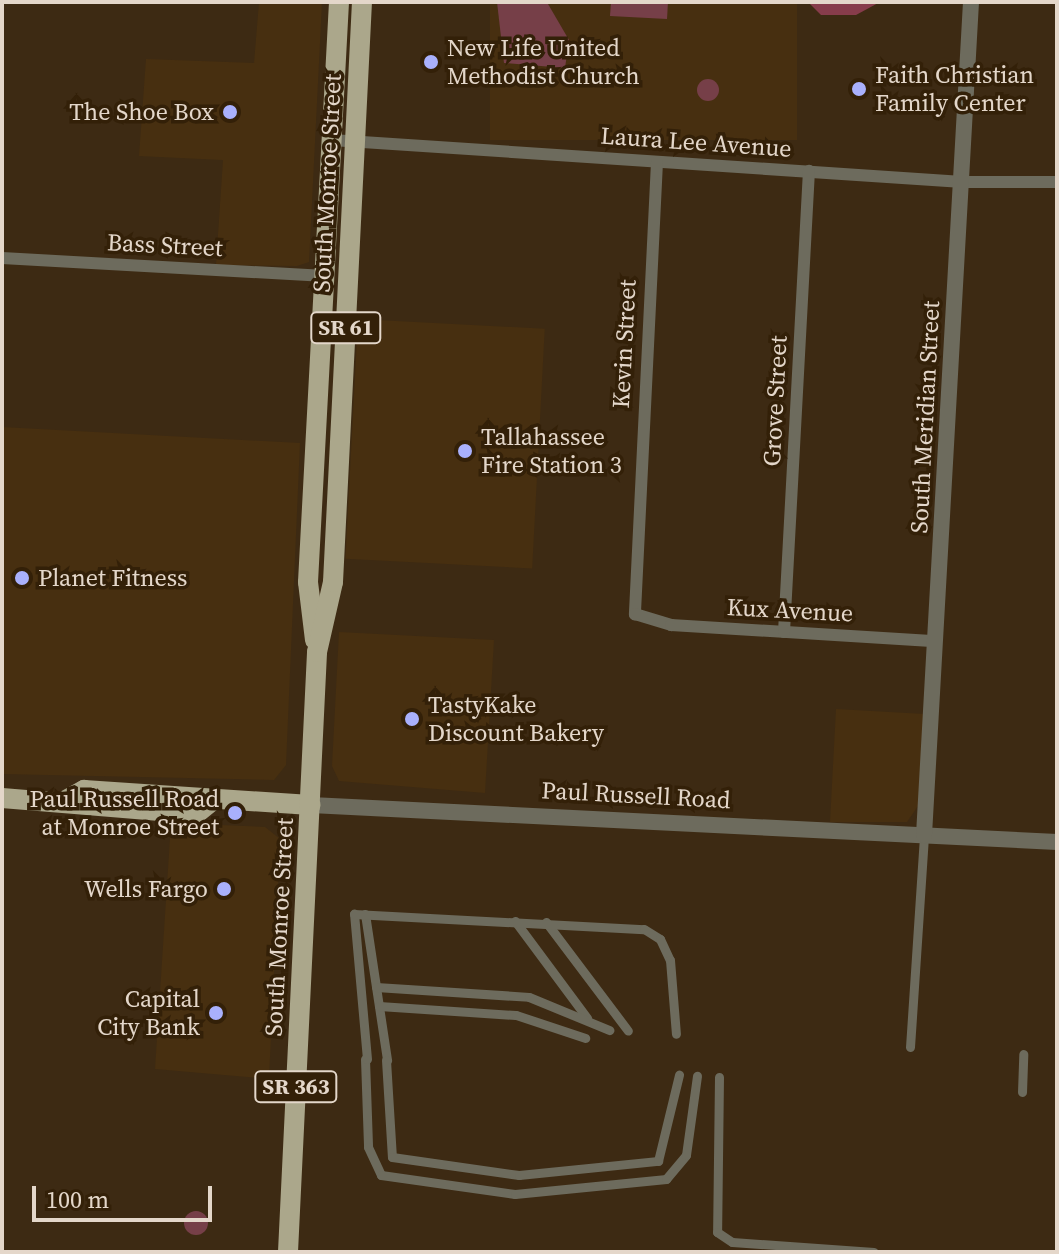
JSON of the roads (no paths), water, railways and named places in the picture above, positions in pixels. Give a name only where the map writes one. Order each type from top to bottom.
[{"type":"main road","name":"South Monroe Street","points":[[317,652],[308,591],[339,2]]},
{"type":"main road","name":"South Monroe Street","points":[[288,1252],[317,652],[335,544],[362,2]]},
{"type":"main road","points":[[320,381],[343,383]]},
{"type":"main road","points":[[312,520],[335,544]]},
{"type":"main road","name":"Paul Russell Road","points":[[2,798],[66,800],[84,790],[196,794],[212,801],[311,805]]},
{"type":"street","name":"South Meridian Street","points":[[924,835],[971,2]]},
{"type":"street","name":"Laura Lee Avenue","points":[[332,140],[963,182],[1057,182]]},
{"type":"street","name":"Kevin Street","points":[[642,621],[632,588],[657,162]]},
{"type":"street","name":"Grove Street","points":[[784,632],[809,171]]},
{"type":"street","name":"Bass Street","points":[[2,258],[326,276]]},
{"type":"street","name":"Kux Avenue","points":[[642,621],[936,641]]},
{"type":"street","name":"Paul Russell Road","points":[[311,805],[1057,842]]},
{"type":"street","points":[[910,1047],[924,835]]},
{"type":"street","points":[[676,1034],[676,994],[660,939],[625,926],[354,914],[366,1059],[368,1147],[381,1175],[515,1194],[666,1179],[686,1155],[697,1076]]},
{"type":"street","points":[[365,914],[386,1060],[392,1157],[519,1175],[658,1161],[679,1075]]},
{"type":"street","points":[[515,921],[589,1021]]},
{"type":"street","points":[[546,922],[628,1031]]},
{"type":"street","points":[[376,987],[529,997],[609,1030]]},
{"type":"street","points":[[379,1006],[516,1015],[585,1038]]},
{"type":"street","points":[[1022,1092],[1023,1054]]},
{"type":"street","points":[[719,1077],[712,1219],[717,1232],[732,1242],[874,1252]]},
{"type":"place","name":"New Life United Methodist Church","points":[[431,62]]},
{"type":"place","name":"Faith Christian Family Center","points":[[859,89]]},
{"type":"place","name":"The Shoe Box","points":[[230,112]]},
{"type":"place","name":"Tallahassee Fire Station 3","points":[[465,451]]},
{"type":"place","name":"Planet Fitness","points":[[22,578]]},
{"type":"place","name":"TastyKake Discount Bakery","points":[[412,719]]},
{"type":"place","name":"Paul Russell Road at Monroe Street","points":[[235,813]]},
{"type":"place","name":"Wells Fargo","points":[[224,889]]},
{"type":"place","name":"Capital City Bank","points":[[216,1013]]}]
